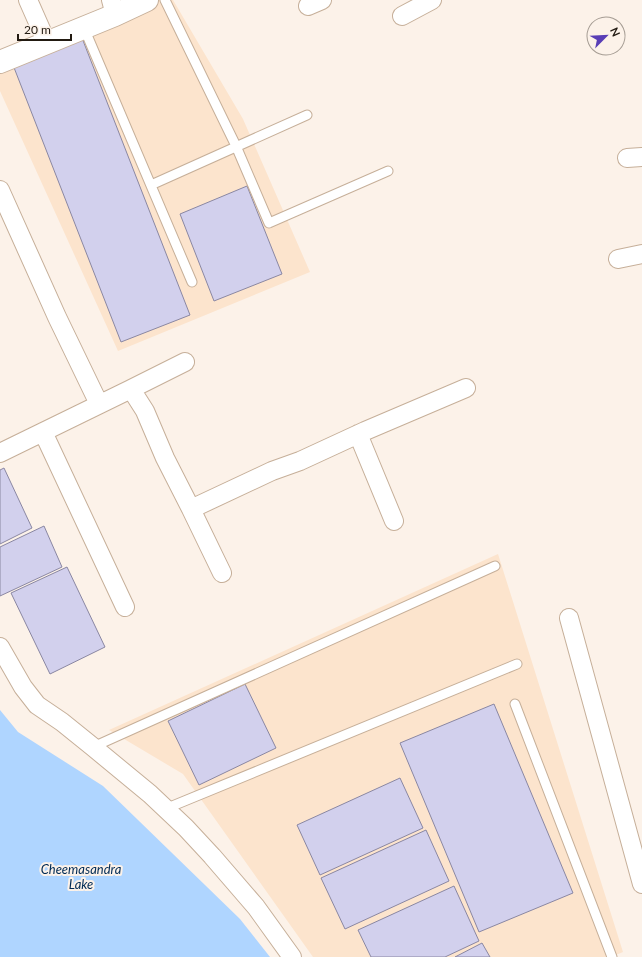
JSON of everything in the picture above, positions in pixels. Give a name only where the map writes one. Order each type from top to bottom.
[{"type":"street","points":[[28,0],[47,43]]},
{"type":"street","points":[[0,62],[84,28],[113,8],[147,0]]},
{"type":"street","points":[[402,16],[432,0]]},
{"type":"street","points":[[0,190],[57,317],[99,404]]},
{"type":"street","points":[[618,259],[642,254]]},
{"type":"street","points":[[0,453],[185,362]]},
{"type":"street","points":[[191,509],[242,484],[306,458],[466,388]]},
{"type":"street","points":[[131,389],[145,411],[165,458],[222,573]]},
{"type":"street","points":[[43,432],[124,607]]},
{"type":"street","points":[[358,434],[394,521]]},
{"type":"street","points":[[569,618],[642,884]]},
{"type":"street","points":[[0,648],[23,687],[37,705],[62,722],[150,794],[212,856],[256,907],[292,957]]},
{"type":"lane","points":[[165,0],[236,146],[269,223],[388,171]]},
{"type":"lane","points":[[84,28],[192,282]]},
{"type":"lane","points":[[151,185],[307,115]]},
{"type":"lane","points":[[93,747],[495,566]]},
{"type":"lane","points":[[165,809],[517,664]]},
{"type":"lane","points":[[515,704],[612,957]]},
{"type":"shaded area","points":[[159,0],[173,0],[243,119],[310,272],[118,351],[0,91],[0,71]]},
{"type":"shaded area","points":[[498,554],[623,952],[611,957],[313,957],[183,774],[109,730]]},
{"type":"water","name":"Cheemasandra Lake","points":[[0,710],[18,732],[103,786],[240,919],[270,957],[0,957]]},
{"type":"building","points":[[82,38],[190,315],[121,342],[13,65]]},
{"type":"building","points":[[247,186],[282,274],[214,301],[180,214]]},
{"type":"building","points":[[4,468],[32,528],[0,544],[0,470]]},
{"type":"building","points":[[44,526],[62,567],[0,596],[0,547]]},
{"type":"building","points":[[67,567],[105,647],[50,674],[11,593]]},
{"type":"building","points":[[245,684],[276,748],[199,785],[168,721]]},
{"type":"building","points":[[494,704],[573,893],[479,932],[400,743]]},
{"type":"building","points":[[400,778],[423,828],[320,875],[297,825]]},
{"type":"building","points":[[426,830],[449,881],[345,929],[321,878]]},
{"type":"building","points":[[454,886],[479,941],[445,957],[371,957],[358,930]]},
{"type":"building","points":[[482,943],[490,957],[455,957]]}]
